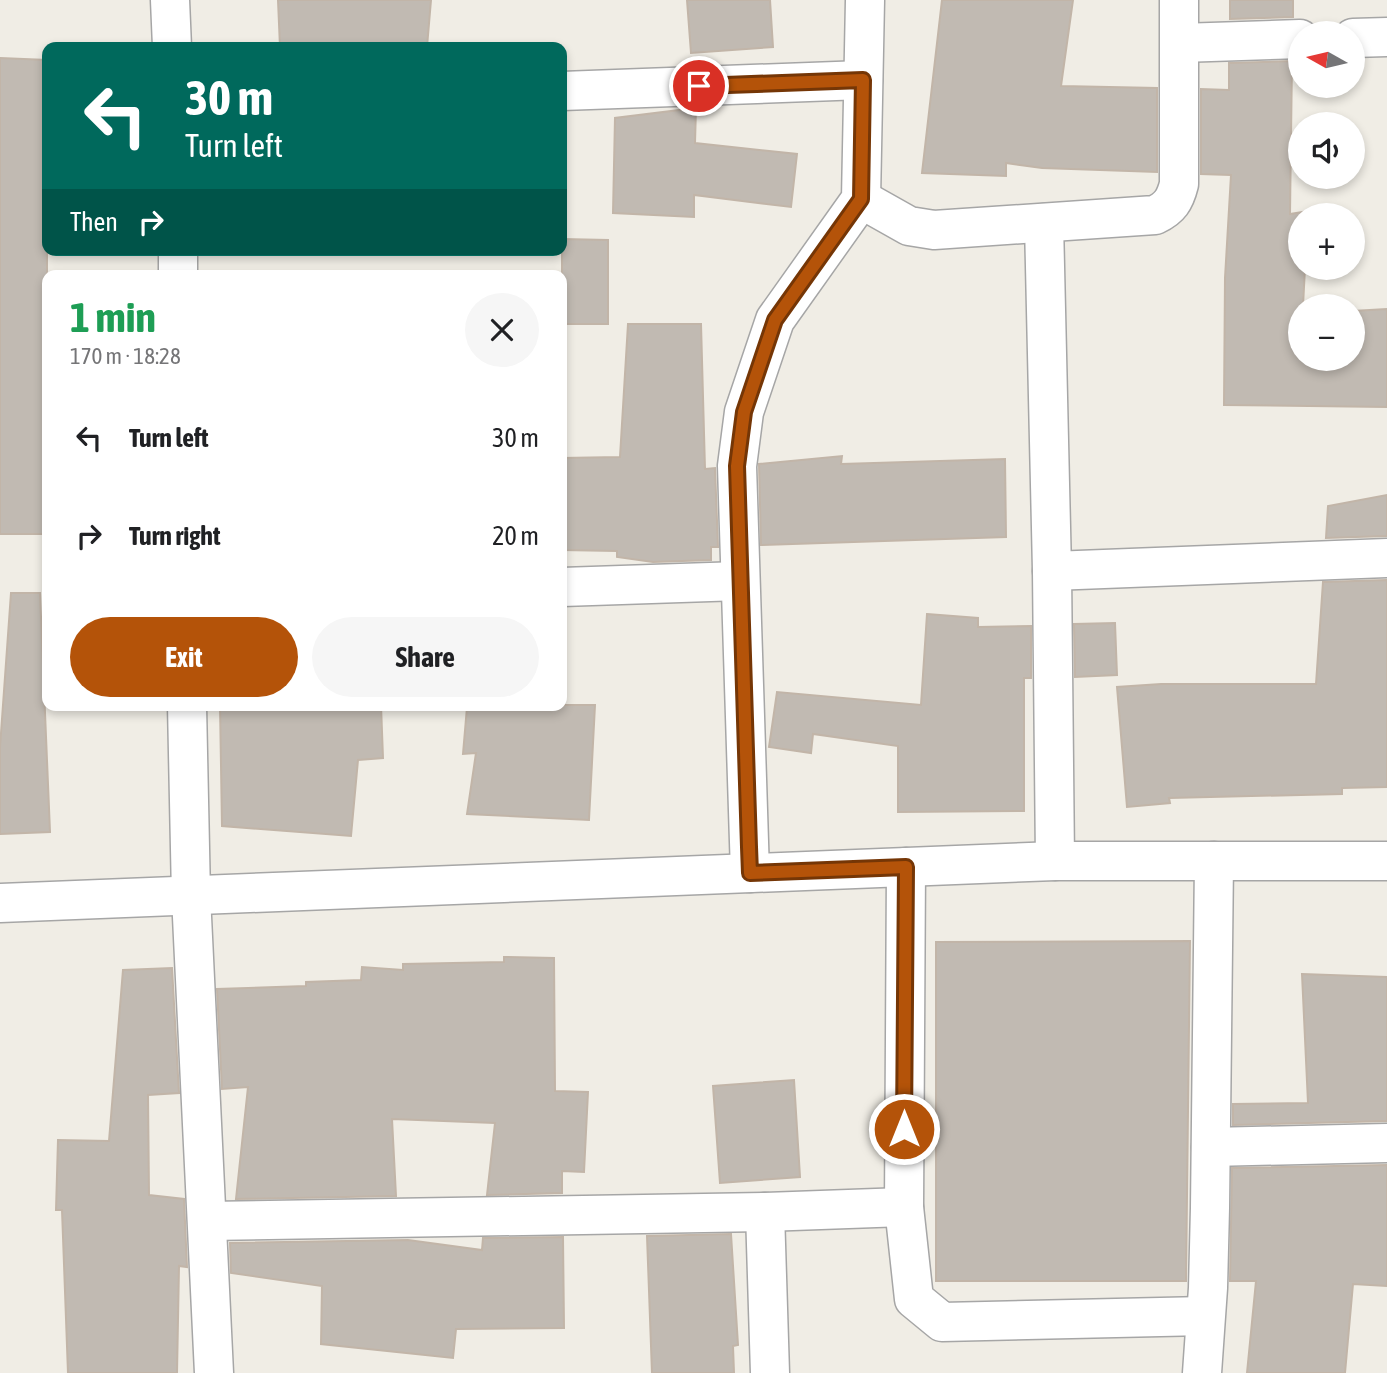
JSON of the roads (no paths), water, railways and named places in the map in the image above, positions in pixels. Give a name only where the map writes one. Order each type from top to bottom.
[{"type":"street","points":[[170,0],[172,42]]},
{"type":"street","points":[[750,873],[737,466],[744,412],[775,320],[861,199],[865,0]]},
{"type":"street","points":[[861,199],[909,226],[934,230],[1154,215],[1167,209],[1179,184],[1179,0]]},
{"type":"street","points":[[1365,38],[1387,37]]},
{"type":"street","points":[[1180,43],[1288,39]]},
{"type":"street","points":[[567,91],[863,80]]},
{"type":"street","points":[[1044,223],[1055,861]]},
{"type":"street","points":[[1052,571],[1387,558]]},
{"type":"street","points":[[567,587],[740,581]]},
{"type":"street","points":[[187,711],[191,896],[214,1373]]},
{"type":"street","points":[[0,903],[1055,861],[1387,860]]},
{"type":"street","points":[[1202,1373],[1208,1288],[1214,861]]},
{"type":"street","points":[[906,867],[904,1207],[914,1298],[943,1322],[1205,1316]]},
{"type":"street","points":[[1210,1147],[1387,1143]]},
{"type":"street","points":[[208,1221],[765,1212],[904,1207]]},
{"type":"street","points":[[765,1212],[770,1373]]}]
